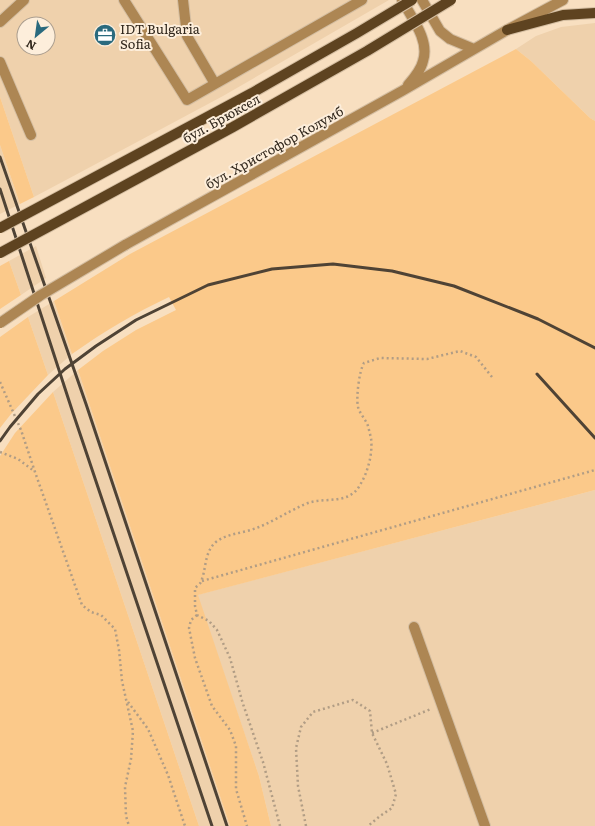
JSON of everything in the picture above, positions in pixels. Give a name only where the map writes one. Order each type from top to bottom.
[{"type":"main road","name":"бул. Брюксел","points":[[0,228],[252,93],[412,0]]},
{"type":"main road","name":"бул. Брюксел","points":[[0,253],[240,123],[367,51],[451,0]]},
{"type":"main road","points":[[507,30],[563,15],[595,13]]},
{"type":"street","points":[[0,21],[24,0]]},
{"type":"street","points":[[124,0],[187,100],[362,0]]},
{"type":"street","points":[[183,0],[188,36],[215,84]]},
{"type":"street","points":[[402,0],[420,31],[424,40],[425,50],[424,61],[419,71],[402,91]]},
{"type":"street","points":[[422,0],[440,31],[450,39],[474,49]]},
{"type":"street","name":"бул. Христофор Колумб","points":[[0,323],[41,295],[125,245],[563,0]]},
{"type":"street","points":[[0,62],[31,135]]},
{"type":"street","points":[[414,627],[485,826]]},
{"type":"path","points":[[201,582],[209,551],[215,543],[222,538],[232,534],[248,531],[266,524],[307,503],[348,497],[358,489],[371,454],[371,439],[368,426],[358,409],[360,374],[364,363],[380,358],[427,359],[460,351],[476,357],[492,377]]},
{"type":"path","points":[[0,382],[21,430],[82,605],[91,612],[101,614],[115,629],[122,680],[133,732],[131,759],[125,787],[126,816],[129,826]]},
{"type":"path","points":[[0,390],[2,386]]},
{"type":"path","points":[[0,452],[18,459],[35,472]]},
{"type":"path","points":[[197,615],[195,606],[195,588],[201,582],[595,470]]},
{"type":"path","points":[[197,615],[191,620],[188,628],[195,658],[212,706],[230,730],[236,746],[236,789],[247,826]]},
{"type":"path","points":[[197,615],[209,621],[218,630],[230,658],[243,704],[263,762],[280,826]]},
{"type":"path","points":[[127,700],[148,729],[168,775],[185,826]]},
{"type":"path","points":[[306,826],[298,786],[296,748],[301,727],[313,712],[353,700],[370,711],[372,733],[387,764],[396,794],[392,808],[368,826]]},
{"type":"path","points":[[372,733],[442,705]]},
{"type":"shaded area","points":[[0,0],[389,0],[223,96],[34,197],[0,97]]},
{"type":"shaded area","points":[[595,23],[595,121],[590,118],[531,61],[516,49],[536,36],[561,27]]},
{"type":"shaded area","points":[[516,49],[531,61],[590,118],[595,121],[595,490],[198,595],[259,776],[271,826],[230,826],[78,370],[103,351],[136,330],[176,310],[169,297],[119,323],[72,354],[54,301],[130,254]]},
{"type":"shaded area","points":[[0,97],[34,197],[20,204],[0,145]]},
{"type":"shaded area","points":[[0,145],[20,204],[0,214]]},
{"type":"shaded area","points":[[36,246],[46,278],[21,295],[9,261]]},
{"type":"shaded area","points":[[9,261],[21,295],[0,309],[0,266]]},
{"type":"shaded area","points":[[54,301],[72,354],[48,375],[28,317]]},
{"type":"shaded area","points":[[28,317],[48,375],[11,414],[0,428],[0,337]]},
{"type":"shaded area","points":[[78,370],[230,826],[199,826],[53,392]]},
{"type":"shaded area","points":[[53,392],[199,826],[0,826],[0,456],[15,433]]},
{"type":"shaded area","points":[[595,490],[595,826],[271,826],[259,776],[197,595]]},
{"type":"railway","points":[[0,157],[86,404],[227,826]]},
{"type":"railway","points":[[0,189],[73,413],[212,826]]},
{"type":"railway","points":[[0,441],[38,394],[65,369],[96,346],[136,320],[208,285],[272,269],[333,264],[392,271],[454,286],[538,319],[595,348]]},
{"type":"railway","points":[[537,374],[595,438]]},
{"type":"place","name":"IDT Bulgaria Sofia","points":[[105,35]]}]
